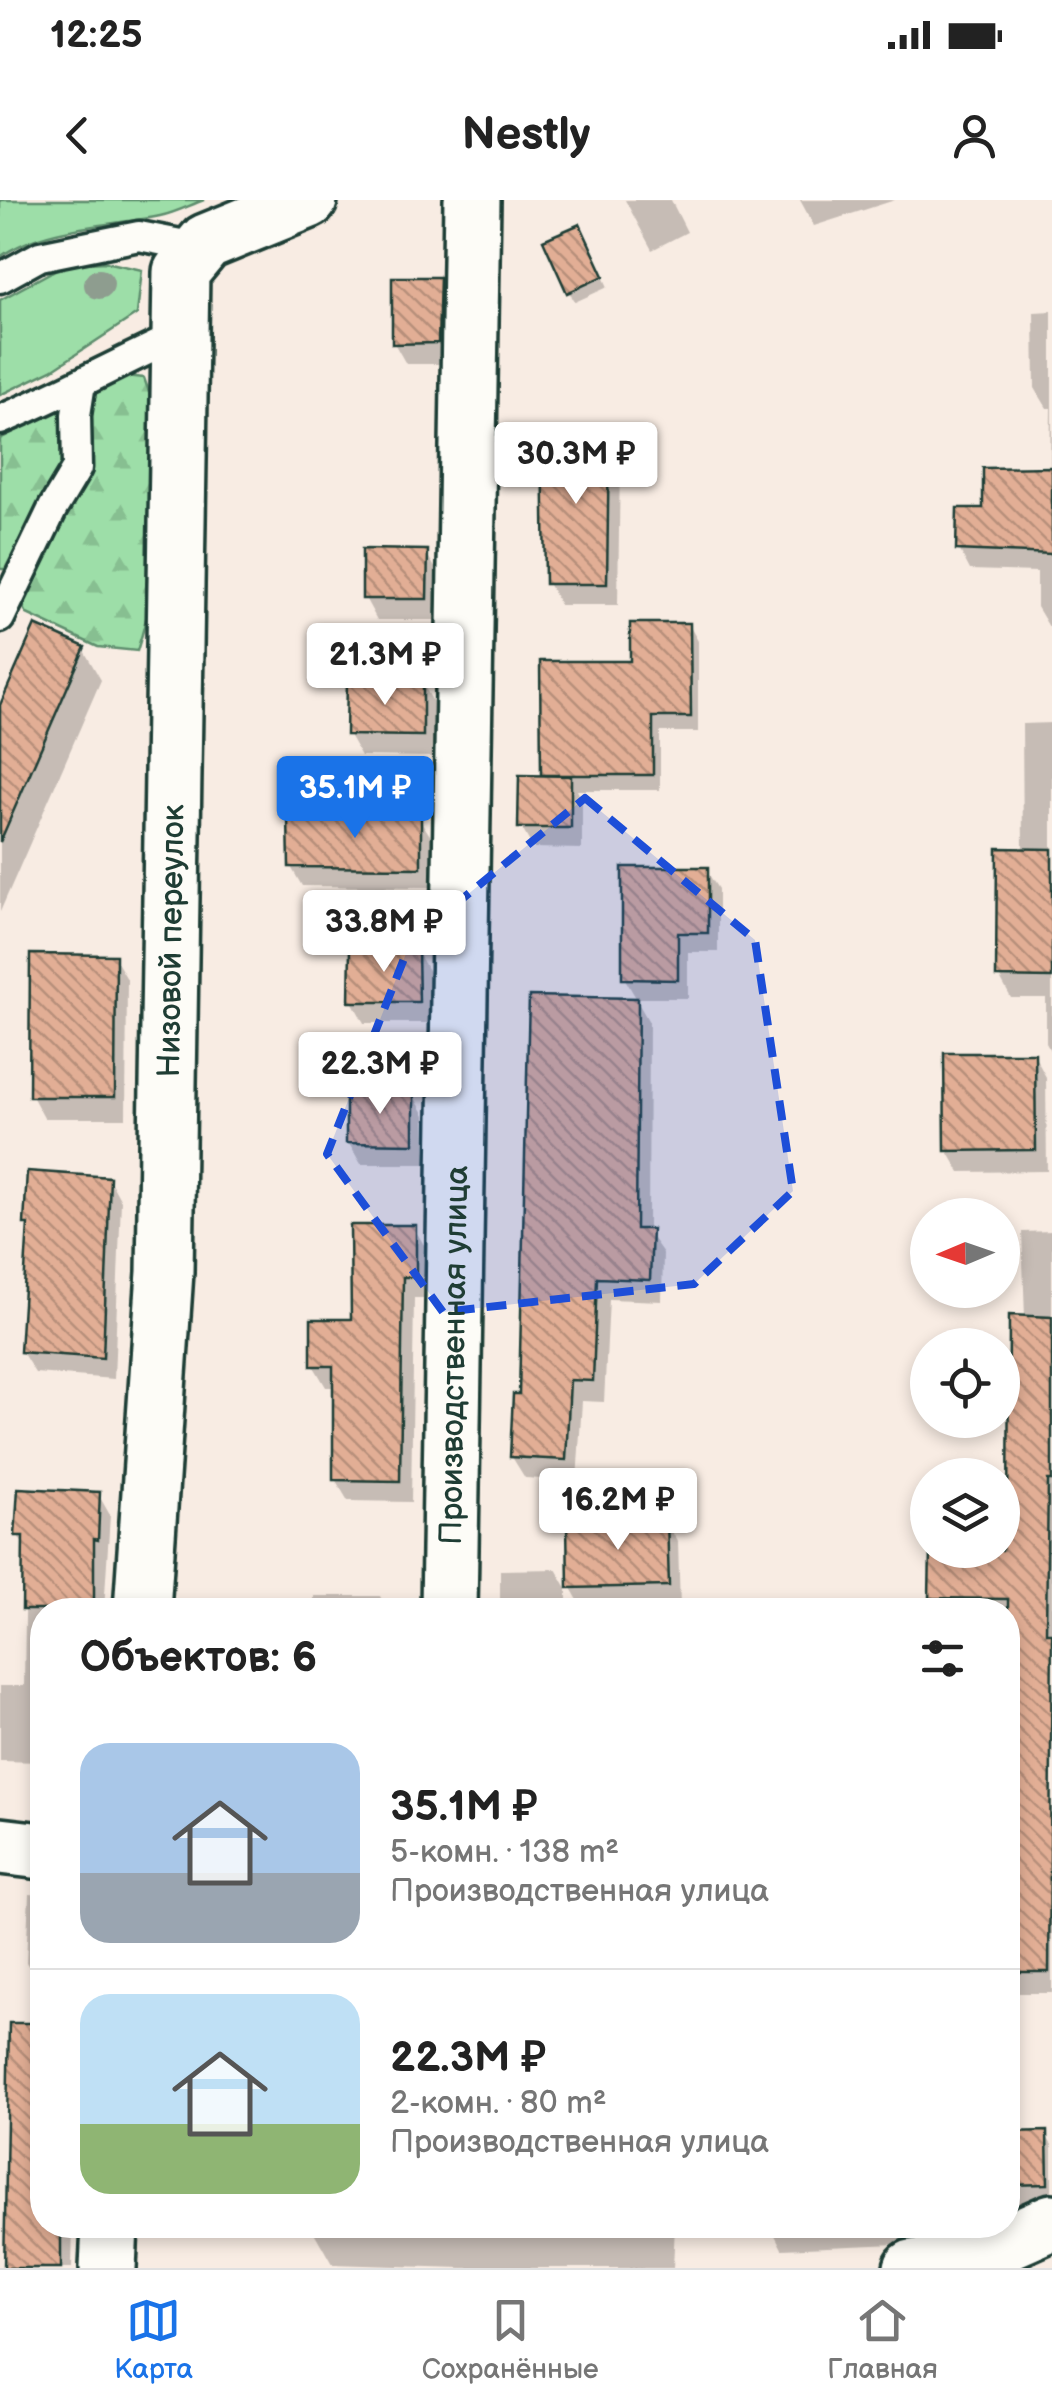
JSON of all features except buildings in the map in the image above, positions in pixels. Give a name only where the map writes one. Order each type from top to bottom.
[{"type":"street","points":[[191,260],[206,242],[309,200]]},
{"type":"street","name":"Производственная улица","points":[[449,1598],[472,200]]},
{"type":"street","name":"Низовой переулок","points":[[143,1598],[166,1272],[180,335],[191,260]]},
{"type":"street","points":[[0,1846],[30,1850]]},
{"type":"street","points":[[1020,2237],[1052,2222]]},
{"type":"street","points":[[108,2268],[109,2238]]},
{"type":"street","points":[[912,2268],[965,2264],[1019,2238]]},
{"type":"lane","points":[[0,278],[40,256],[139,236],[191,260]]},
{"type":"lane","points":[[0,420],[180,335]]},
{"type":"lane","points":[[0,618],[53,508],[77,468],[76,415],[81,383]]},
{"type":"highlighted area","points":[[585,798],[755,940],[793,1191],[694,1284],[443,1312],[327,1154],[411,941]]},
{"type":"green space","points":[[0,200],[204,200],[160,216],[56,233],[0,257]]},
{"type":"green space","points":[[106,262],[142,270],[137,314],[52,370],[0,395],[0,300],[66,264]]},
{"type":"green space","points":[[124,376],[144,378],[159,441],[161,477],[157,551],[137,651],[98,647],[27,614],[5,569],[0,569],[0,439]]}]
